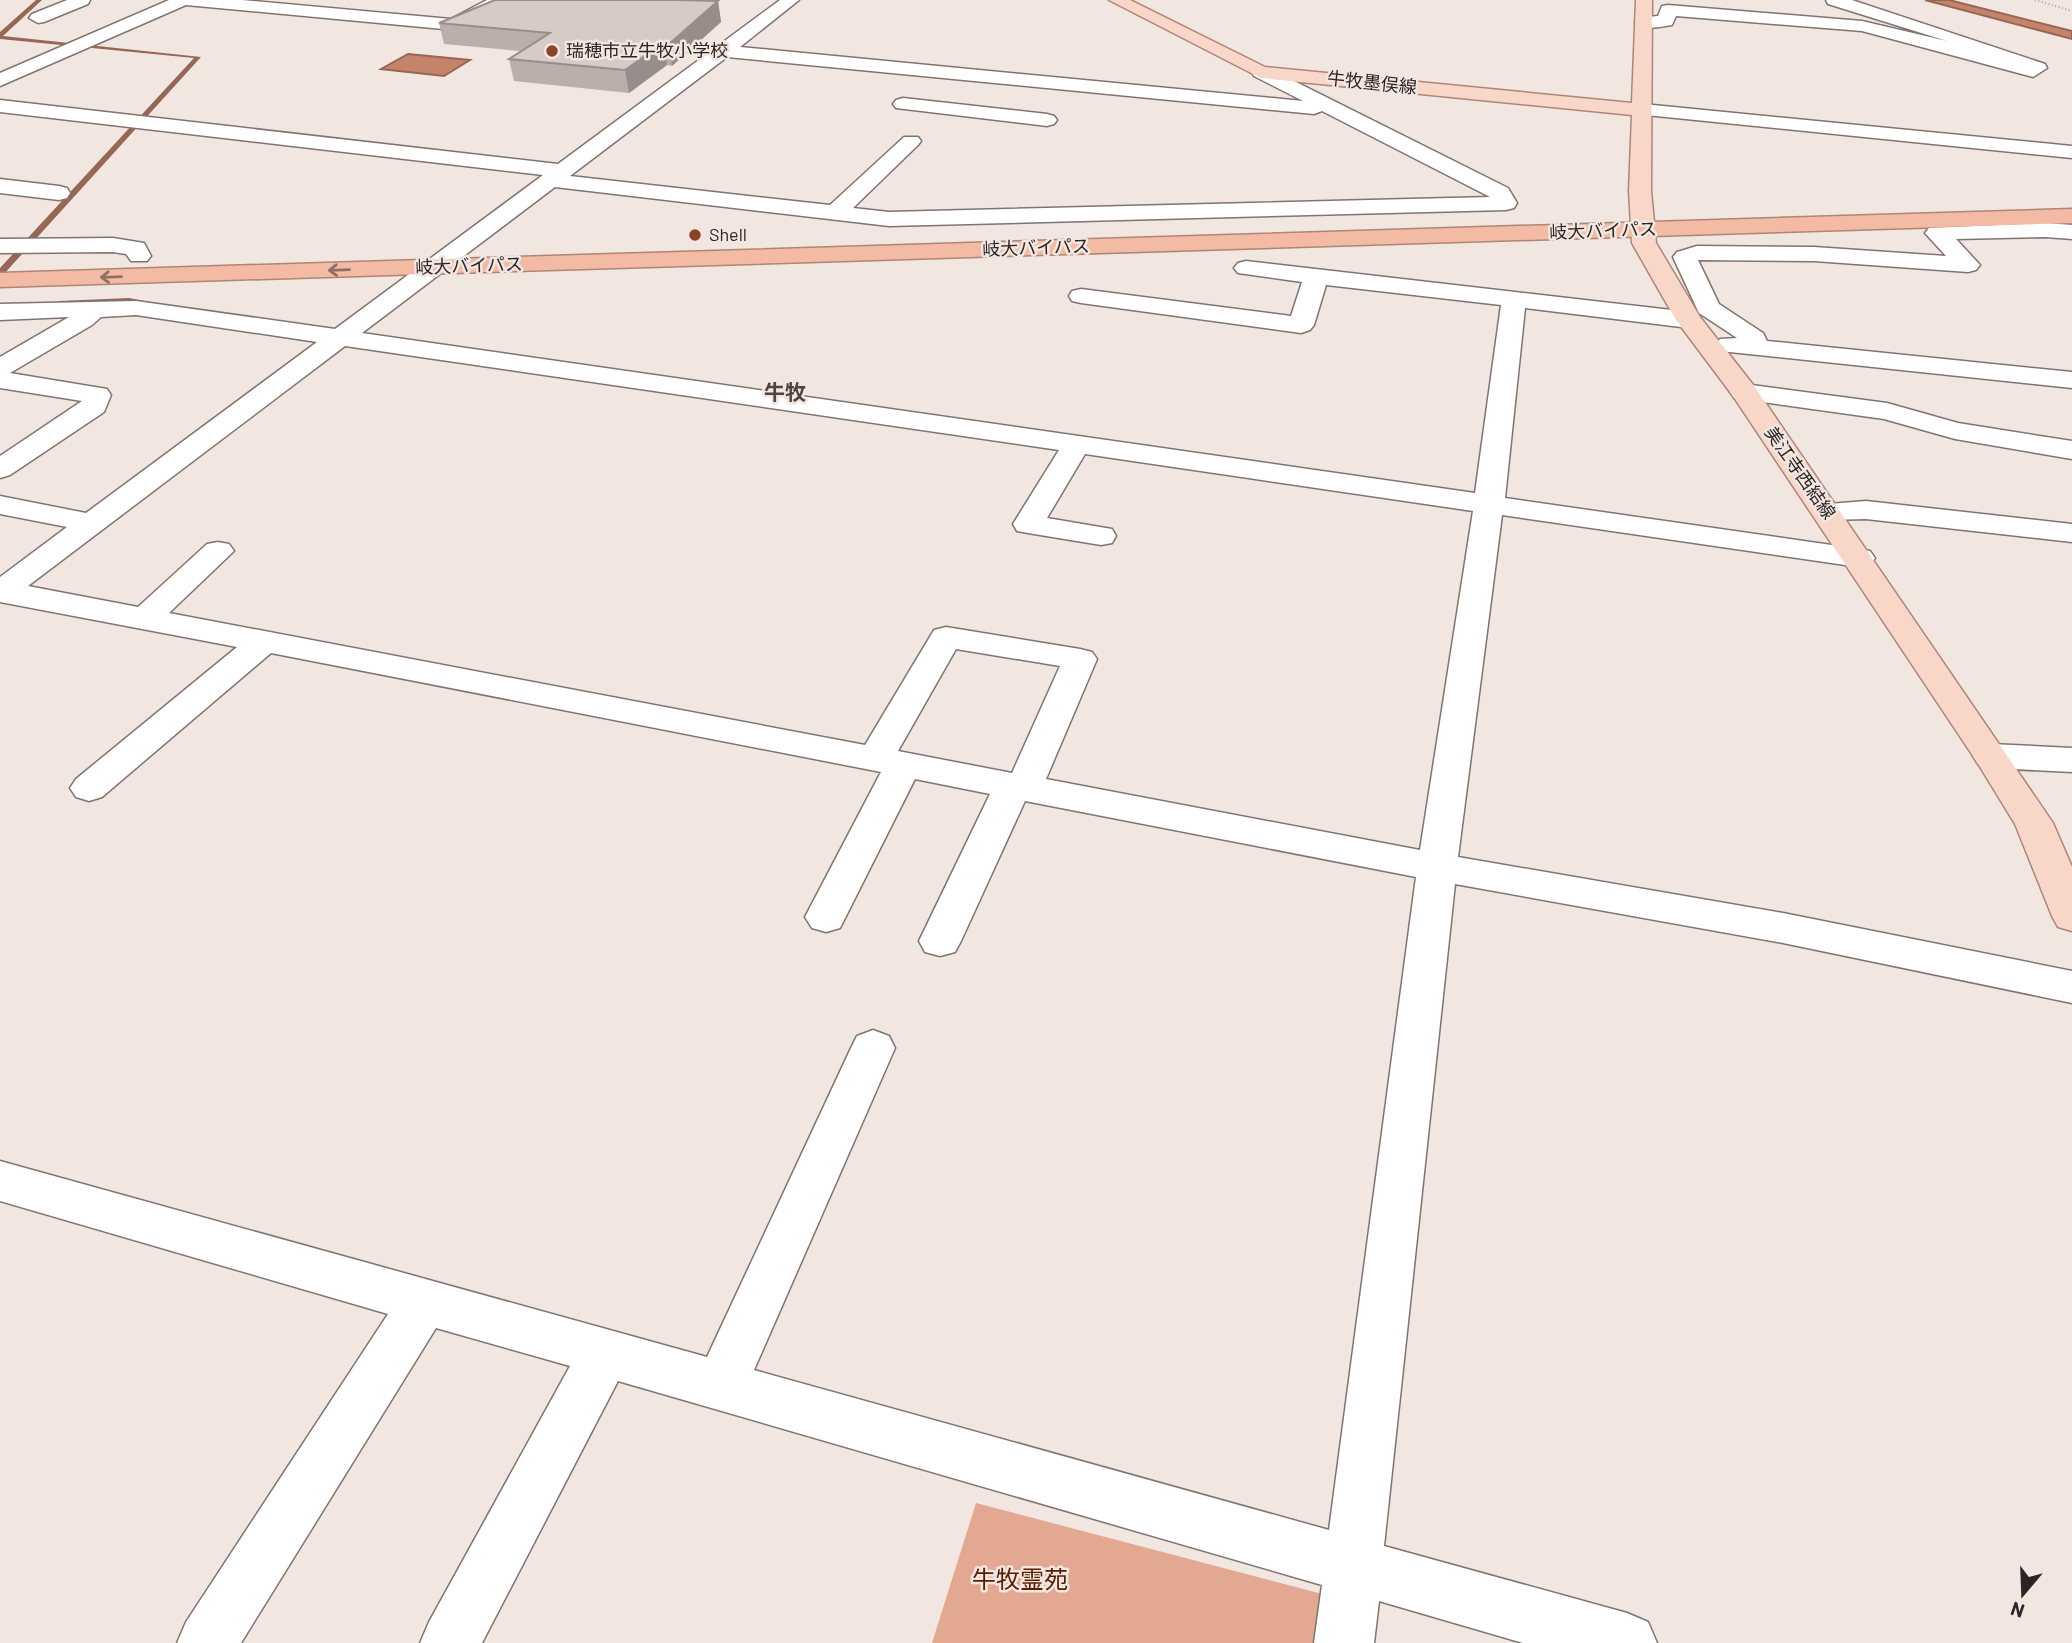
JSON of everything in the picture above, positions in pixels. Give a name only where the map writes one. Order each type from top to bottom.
[{"type":"highway","name":"岐大バイパス","points":[[0,280],[435,267],[2072,202]]},
{"type":"highway","name":"岐大バイパス","points":[[0,261],[1643,221],[2072,216]]},
{"type":"main road","name":"牛牧墨俣線","points":[[1117,0],[1261,72],[1643,110]]},
{"type":"main road","name":"美江寺西結線","points":[[1644,11],[1644,243],[1689,320],[1709,343],[1827,511],[1991,755],[2034,823],[2060,880],[2072,916]]},
{"type":"street","points":[[37,18],[82,0]]},
{"type":"street","points":[[0,80],[186,0],[454,25],[499,0]]},
{"type":"street","points":[[1,591],[791,0]]},
{"type":"street","points":[[1644,11],[1666,21],[1668,10],[1862,26],[2033,71],[2038,68],[1944,34],[1833,0]]},
{"type":"street","points":[[724,51],[1331,108]]},
{"type":"street","points":[[0,106],[889,219],[1425,203],[1503,205],[1506,202],[1500,193],[1261,72]]},
{"type":"street","points":[[951,109],[983,76]]},
{"type":"street","points":[[903,104],[1047,120]]},
{"type":"street","points":[[1643,110],[2072,152]]},
{"type":"street","points":[[834,214],[913,144]]},
{"type":"street","points":[[0,186],[59,194]]},
{"type":"street","points":[[1814,254],[1800,238],[2045,230],[2072,232]]},
{"type":"street","points":[[1754,347],[1754,338],[1708,308],[1685,257],[1697,253],[1729,252],[1814,254],[1968,265],[1937,233]]},
{"type":"street","points":[[0,246],[113,245],[136,248],[139,256]]},
{"type":"street","points":[[1246,268],[1689,320]]},
{"type":"street","points":[[1081,296],[1301,325],[1316,276]]},
{"type":"street","points":[[1344,1643],[1437,867],[1489,503],[1514,298]]},
{"type":"street","points":[[0,368],[83,320],[96,308]]},
{"type":"street","points":[[0,312],[136,308],[1858,558]]},
{"type":"street","points":[[1709,343],[2072,380]]},
{"type":"street","points":[[0,380],[97,395],[94,406],[0,468]]},
{"type":"street","points":[[1744,392],[1887,411],[1955,431],[2072,450]]},
{"type":"street","points":[[1077,444],[1028,524],[1101,536]]},
{"type":"street","points":[[0,505],[91,523]]},
{"type":"street","points":[[1827,511],[1866,510],[2072,533]]},
{"type":"street","points":[[145,618],[218,551]]},
{"type":"street","points":[[1,591],[1437,867],[1783,928],[2072,987]]},
{"type":"street","points":[[826,917],[890,761],[946,636],[1080,659],[940,941]]},
{"type":"street","points":[[89,788],[265,641]]},
{"type":"street","points":[[1991,755],[2072,760]]},
{"type":"street","points":[[721,1386],[873,1048]]},
{"type":"street","points":[[0,1181],[1627,1643]]},
{"type":"street","points":[[207,1643],[424,1302]]},
{"type":"street","points":[[450,1643],[605,1353]]},
{"type":"path","points":[[2035,0],[2072,11]]},
{"type":"green space","name":"牛牧霊苑","points":[[976,1503],[1334,1597],[1328,1643],[932,1643]]},
{"type":"shaded area","points":[[1925,0],[1949,0],[2072,31],[2072,39]]},
{"type":"shaded area","points":[[408,54],[470,60],[444,76],[381,69]]},
{"type":"building","points":[[495,0],[718,1],[669,44],[663,43],[625,70],[509,59],[550,33],[439,23]]},
{"type":"waterway","points":[[0,35],[39,0]]},
{"type":"waterway","points":[[0,37],[198,57],[0,273]]},
{"type":"waterway","points":[[59,303],[129,300],[149,303]]},
{"type":"place","name":"瑞穂市立牛牧小学校","points":[[552,51]]},
{"type":"place","name":"Shell","points":[[695,235]]},
{"type":"district","name":"牛牧","points":[[785,393]]}]
